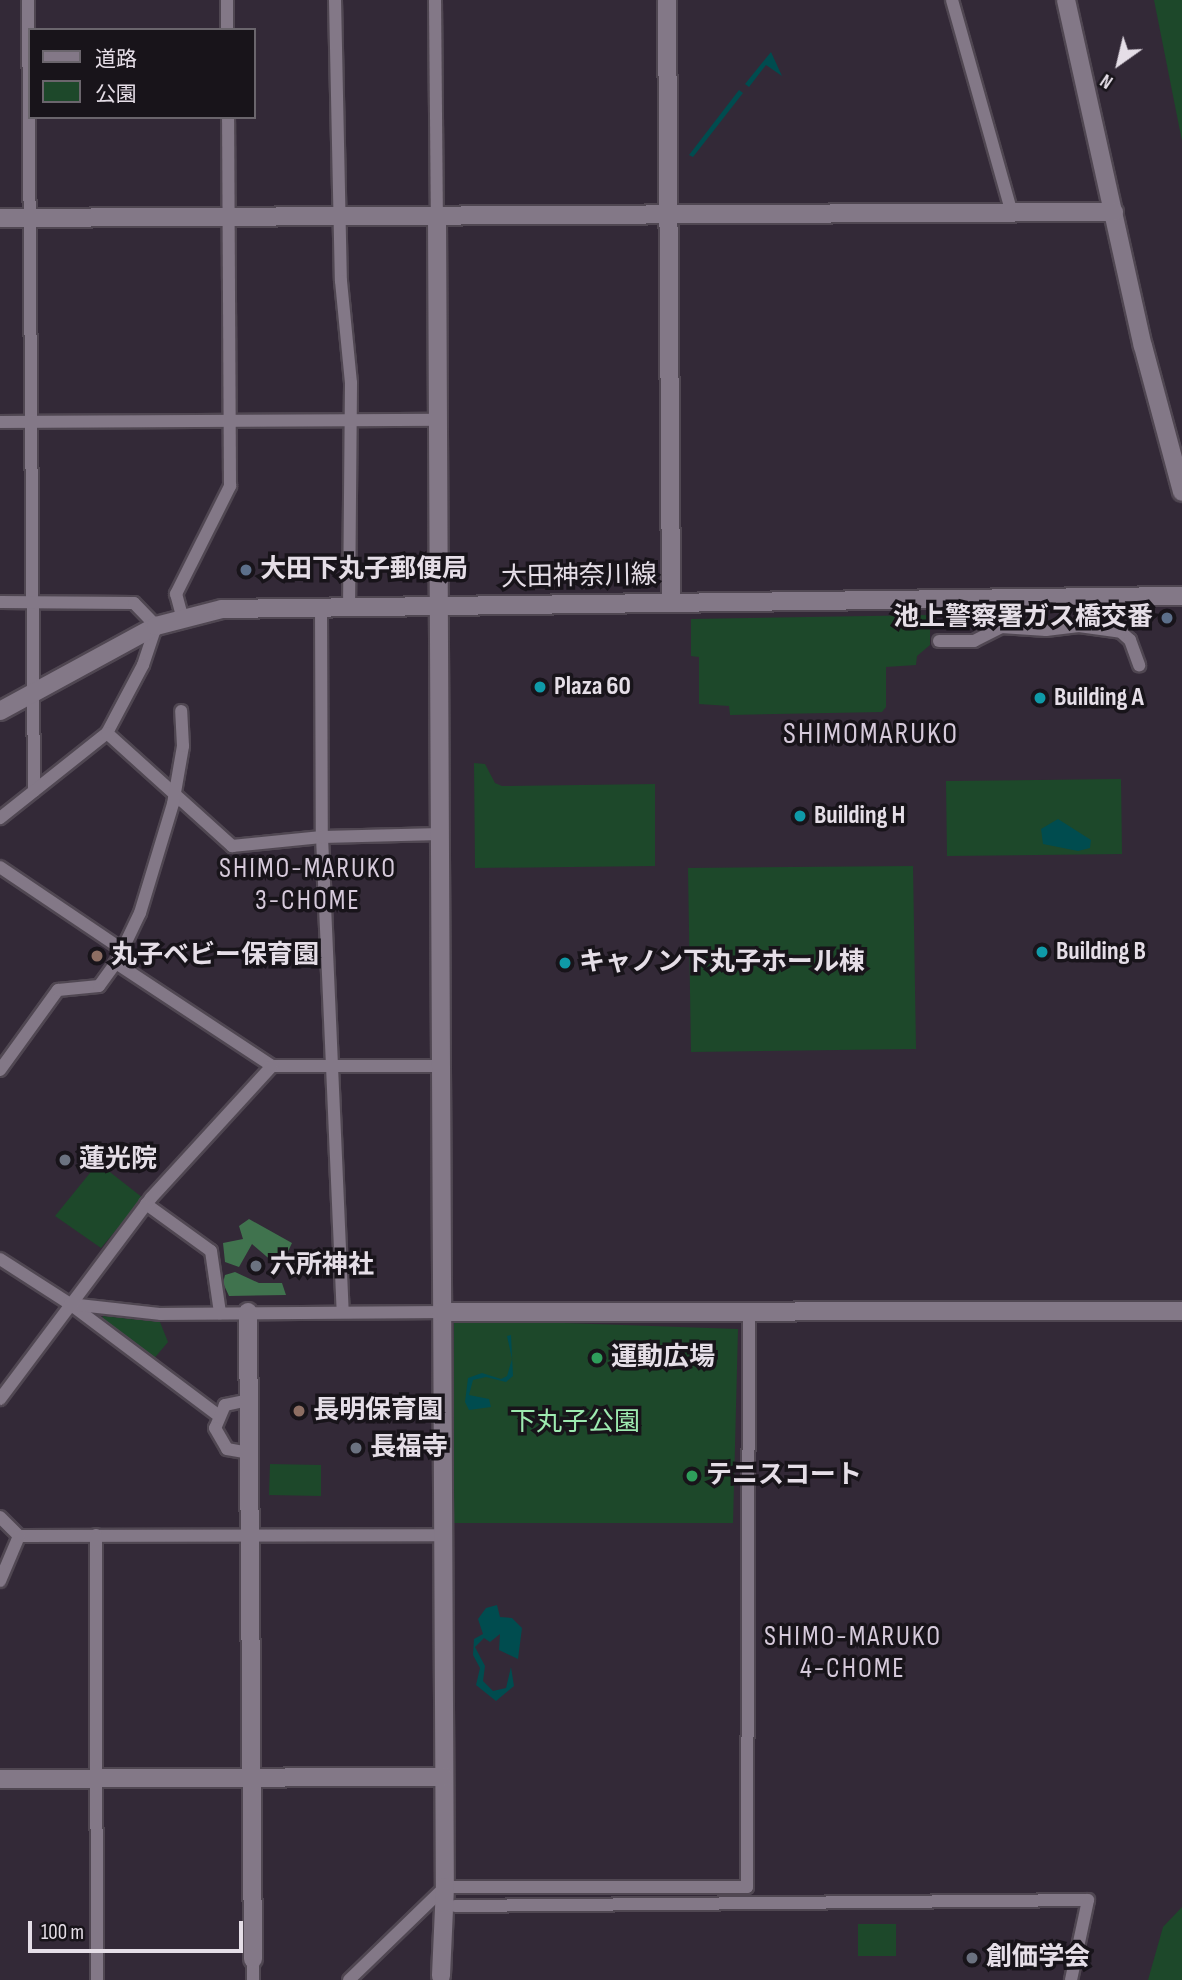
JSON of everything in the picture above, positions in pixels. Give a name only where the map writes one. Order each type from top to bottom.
[{"type":"street","points":[[28,0],[28,28]]},
{"type":"street","points":[[227,0],[227,28]]},
{"type":"street","points":[[335,0],[339,217],[350,420],[349,606]]},
{"type":"street","points":[[435,0],[445,1887],[441,1978]]},
{"type":"street","points":[[667,0],[671,602]]},
{"type":"street","points":[[952,0],[1012,213]]},
{"type":"street","points":[[1066,0],[1143,346],[1182,492]]},
{"type":"street","points":[[29,119],[34,791]]},
{"type":"street","points":[[182,616],[176,594],[230,486],[228,119]]},
{"type":"street","points":[[0,218],[1114,212]]},
{"type":"street","points":[[0,422],[439,420]]},
{"type":"street","name":"大田神奈川線","points":[[0,710],[156,626],[182,616],[222,609],[1182,596]]},
{"type":"street","points":[[0,602],[134,603],[156,626],[143,665],[107,733],[0,818]]},
{"type":"street","points":[[321,606],[322,837],[335,1066],[343,1312]]},
{"type":"street","points":[[939,641],[974,641],[1001,626],[1046,630],[1079,626],[1121,632],[1130,640],[1139,665]]},
{"type":"street","points":[[0,1070],[58,990],[99,986],[116,963],[158,858],[174,797],[183,746],[181,711]]},
{"type":"street","points":[[107,733],[174,797],[232,846],[322,837],[440,834]]},
{"type":"street","points":[[0,867],[122,950]]},
{"type":"street","points":[[116,963],[272,1066],[442,1066]]},
{"type":"street","points":[[0,1399],[146,1204],[272,1066]]},
{"type":"street","points":[[146,1204],[211,1251],[220,1313]]},
{"type":"street","points":[[0,1259],[70,1304],[218,1415]]},
{"type":"street","points":[[70,1304],[161,1314],[1182,1311]]},
{"type":"street","points":[[248,1312],[253,1980]]},
{"type":"street","points":[[349,1980],[445,1887],[747,1887],[749,1313]]},
{"type":"street","points":[[249,1400],[232,1400],[218,1415],[219,1441],[232,1451],[250,1453]]},
{"type":"street","points":[[0,1517],[19,1536],[443,1535]]},
{"type":"street","points":[[96,1535],[97,1980]]},
{"type":"street","points":[[0,1581],[19,1536]]},
{"type":"street","points":[[0,1779],[444,1777]]},
{"type":"street","points":[[455,1906],[1088,1900],[1071,1980]]},
{"type":"green space","points":[[1154,0],[1182,0],[1182,141]]},
{"type":"green space","points":[[930,615],[930,645],[917,656],[916,665],[886,667],[886,707],[882,712],[730,715],[729,706],[699,704],[699,657],[691,656],[691,619]]},
{"type":"green space","points":[[474,763],[485,764],[495,783],[502,786],[655,784],[655,866],[475,868]]},
{"type":"green space","points":[[1121,779],[1122,854],[947,856],[946,781]]},
{"type":"green space","points":[[913,866],[916,1049],[691,1052],[688,868]]},
{"type":"green space","points":[[92,1158],[143,1198],[101,1248],[55,1216],[94,1168],[88,1163]]},
{"type":"green space","points":[[103,1316],[160,1322],[168,1342],[152,1361],[100,1324]]},
{"type":"green space","name":"下丸子公園","points":[[454,1319],[738,1329],[733,1523],[453,1523]]},
{"type":"green space","points":[[270,1464],[321,1465],[321,1496],[269,1495]]},
{"type":"green space","points":[[1182,1907],[1182,1980],[1148,1980],[1163,1927]]},
{"type":"green space","points":[[858,1924],[896,1924],[896,1956],[858,1956]]},
{"type":"shaded area","points":[[771,52],[782,76],[766,65],[749,87],[745,84]]},
{"type":"shaded area","points":[[739,90],[743,93],[693,157],[689,155]]},
{"type":"shaded area","points":[[1058,819],[1091,840],[1090,848],[1078,851],[1043,844],[1041,829]]},
{"type":"shaded area","points":[[249,1219],[292,1243],[280,1268],[252,1244],[239,1267],[225,1262],[223,1243],[243,1239],[239,1226]]},
{"type":"shaded area","points":[[235,1272],[259,1283],[282,1283],[286,1295],[229,1296],[223,1283],[225,1275]]},
{"type":"shaded area","points":[[511,1335],[513,1376],[506,1382],[486,1377],[473,1380],[469,1395],[489,1399],[491,1407],[469,1410],[465,1402],[468,1378],[482,1373],[501,1379],[507,1376],[512,1359],[507,1336]]},
{"type":"shaded area","points":[[497,1605],[500,1617],[512,1618],[522,1628],[518,1659],[499,1650],[500,1634],[490,1642],[484,1638],[475,1647],[485,1666],[483,1681],[493,1691],[506,1688],[511,1667],[514,1686],[496,1701],[476,1685],[480,1668],[473,1655],[474,1639],[483,1634],[478,1619],[486,1608]]},
{"type":"place","name":"大田下丸子郵便局","points":[[246,570]]},
{"type":"place","name":"池上警察署ガス橋交番","points":[[1167,618]]},
{"type":"place","name":"Plaza 60","points":[[540,687]]},
{"type":"place","name":"Building A","points":[[1040,698]]},
{"type":"place","name":"Building H","points":[[800,816]]},
{"type":"place","name":"Building B","points":[[1042,952]]},
{"type":"place","name":"丸子ベビー保育園","points":[[97,956]]},
{"type":"place","name":"キャノン下丸子ホール棟","points":[[565,963]]},
{"type":"place","name":"蓮光院","points":[[65,1160]]},
{"type":"place","name":"六所神社","points":[[256,1266]]},
{"type":"place","name":"運動広場","points":[[597,1358]]},
{"type":"place","name":"長明保育園","points":[[299,1411]]},
{"type":"place","name":"長福寺","points":[[356,1448]]},
{"type":"place","name":"テニスコート","points":[[692,1476]]},
{"type":"place","name":"創価学会","points":[[972,1958]]},
{"type":"district","name":"SHIMOMARUKO","points":[[871,734]]},
{"type":"district","name":"SHIMO-MARUKO 3-CHOME","points":[[308,885]]},
{"type":"district","name":"SHIMO-MARUKO 4-CHOME","points":[[853,1653]]}]
